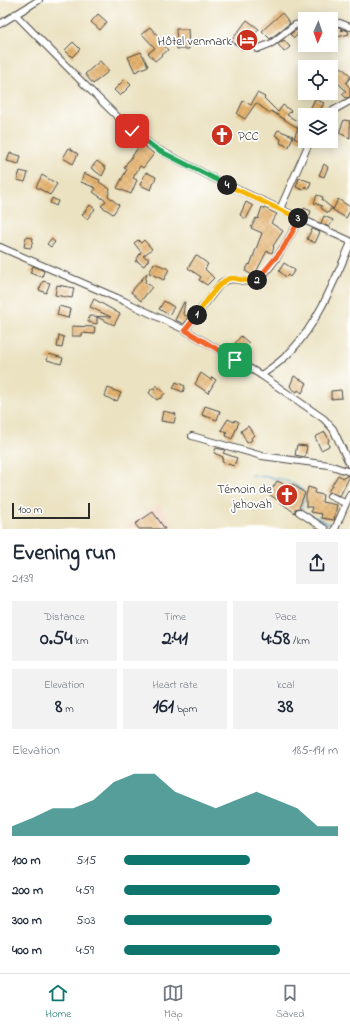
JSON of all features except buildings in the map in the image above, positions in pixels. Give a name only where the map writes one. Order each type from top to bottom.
[{"type":"street","points":[[0,24],[39,0]]},
{"type":"street","points":[[15,14],[132,131],[157,149],[219,181],[350,241]]},
{"type":"street","points":[[338,23],[350,27]]},
{"type":"street","points":[[257,49],[272,43],[295,25],[298,24]]},
{"type":"street","points":[[338,108],[350,101]]},
{"type":"street","points":[[280,209],[307,148]]},
{"type":"street","points":[[185,330],[221,283],[232,278],[251,282],[262,276],[282,250],[300,219]]},
{"type":"street","points":[[261,375],[276,366],[292,350],[315,319],[350,245]]},
{"type":"street","points":[[0,247],[124,301],[185,330],[261,375],[324,419],[333,429],[350,465]]},
{"type":"street","points":[[192,436],[262,456],[329,465],[350,472]]},
{"type":"street","points":[[335,529],[350,494]]},
{"type":"street","points":[[330,496],[345,503]]},
{"type":"street","points":[[299,512],[325,529]]},
{"type":"shaded area","points":[[159,504],[174,526],[174,529],[121,529]]},
{"type":"waterway","points":[[251,475],[292,483],[303,491],[303,493]]},
{"type":"waterway","points":[[303,497],[302,511],[333,526]]},
{"type":"waterway","points":[[339,527],[349,529]]},
{"type":"place","name":"Hôtel venmark","points":[[247,40]]},
{"type":"place","name":"PCC","points":[[222,135]]},
{"type":"place","name":"Témoin de jehovah","points":[[287,495]]},
{"type":"route","points":[[132,131],[157,149],[219,181],[300,219],[282,250],[262,276],[251,282],[232,278],[221,283],[185,330],[235,360]]}]
